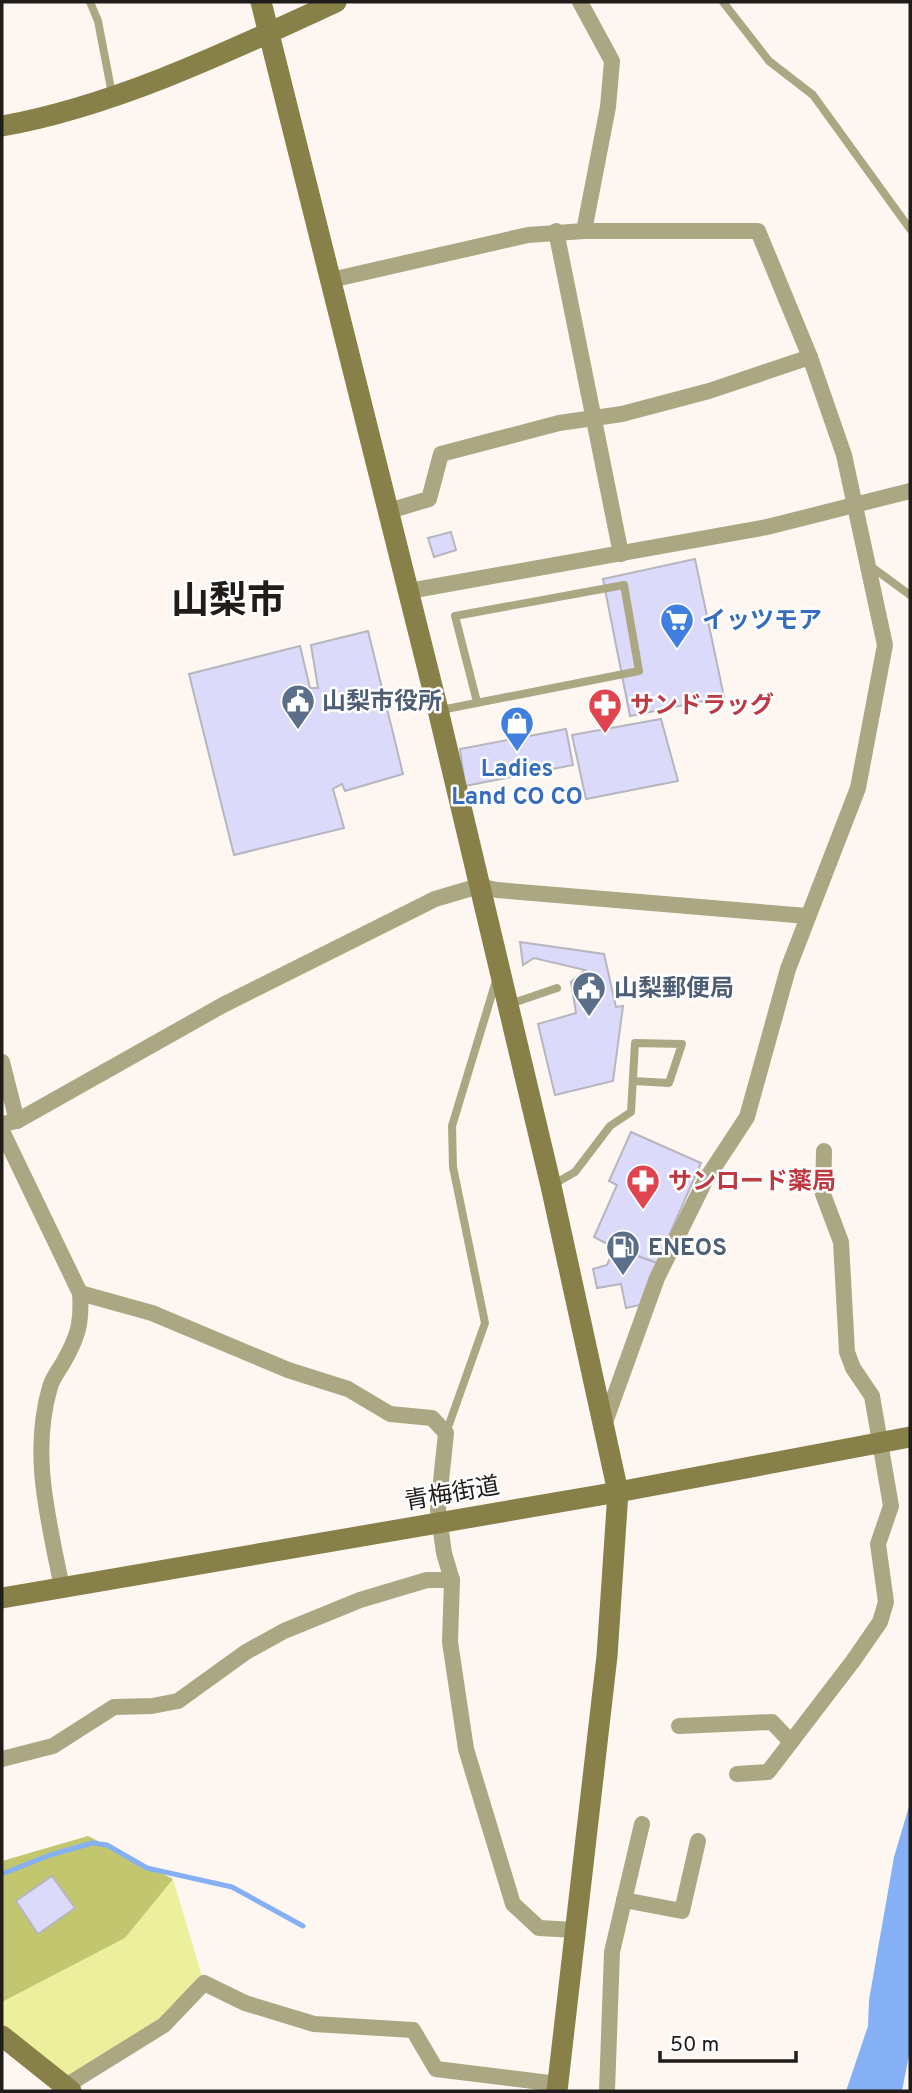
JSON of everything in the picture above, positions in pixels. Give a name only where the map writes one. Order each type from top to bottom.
[{"type":"street","points":[[2,2036],[68,2089],[164,2025],[204,1983],[245,2003],[314,2024],[414,2030],[436,2069],[557,2087],[607,1656],[618,1492],[551,1186],[438,710],[261,2]]},
{"type":"street","points":[[2,126],[113,96],[269,33],[336,2]]},
{"type":"street","points":[[580,2],[612,61],[608,107],[584,231]]},
{"type":"street","points":[[331,280],[454,250],[556,232],[758,231],[810,357],[844,455],[852,504],[869,565],[885,645],[858,788],[807,916],[747,1117],[705,1181],[657,1278],[604,1425]]},
{"type":"street","points":[[556,232],[621,554]]},
{"type":"street","points":[[389,511],[429,499],[441,454],[466,445],[622,414],[709,391],[810,357]]},
{"type":"street","points":[[409,591],[767,527],[910,491]]},
{"type":"street","points":[[2,1062],[9,1122],[235,998],[435,898],[479,886],[807,916]]},
{"type":"street","points":[[2,1131],[80,1293],[82,1321],[70,1350],[50,1385],[40,1440],[42,1486],[62,1588]]},
{"type":"street","points":[[737,1774],[768,1772],[880,1622],[886,1602],[877,1544],[891,1506],[872,1396],[853,1368],[847,1352],[841,1241],[823,1194],[824,1151]]},
{"type":"street","points":[[80,1293],[152,1313],[288,1370],[348,1389],[390,1414],[432,1418],[446,1433],[439,1521],[452,1580],[450,1642],[466,1749],[513,1904],[539,1928],[575,1930]]},
{"type":"street","name":"青梅街道","points":[[2,1598],[618,1492],[910,1437]]},
{"type":"street","points":[[2,1759],[53,1746],[114,1707],[152,1706],[178,1701],[265,1641],[360,1600],[427,1580],[452,1580]]},
{"type":"street","points":[[679,1726],[772,1722],[791,1742]]},
{"type":"street","points":[[607,2091],[612,1952],[642,1824]]},
{"type":"street","points":[[624,1900],[682,1911],[698,1841]]},
{"type":"lane","points":[[90,2],[98,21],[113,96]]},
{"type":"lane","points":[[723,2],[769,61],[813,95],[910,229]]},
{"type":"lane","points":[[869,565],[910,595]]},
{"type":"lane","points":[[438,710],[639,671],[624,585],[455,616],[477,702]]},
{"type":"lane","points":[[446,1433],[485,1323],[453,1167],[452,1126],[499,972]]},
{"type":"lane","points":[[508,1005],[557,988]]},
{"type":"lane","points":[[551,1186],[575,1172],[610,1126],[631,1112],[635,1043],[682,1044],[669,1083],[633,1081]]},
{"type":"green space","points":[[88,1836],[173,1879],[125,1938],[2,2002],[2,1861]]},
{"type":"green space","points":[[173,1879],[204,1983],[164,2025],[64,2087],[2,2036],[2,2002],[125,1938]]},
{"type":"water","points":[[910,1803],[910,2050],[902,2091],[846,2091],[868,2026],[869,2000],[894,1857]]},
{"type":"building","points":[[451,532],[456,550],[434,557],[428,538]]},
{"type":"building","points":[[695,559],[724,697],[630,716],[603,579]]},
{"type":"building","name":"山梨市役所","points":[[368,631],[403,774],[345,791],[342,784],[333,789],[344,828],[234,855],[189,674],[300,646],[310,688],[318,688],[311,645]]},
{"type":"building","points":[[661,719],[678,781],[586,799],[572,735]]},
{"type":"building","points":[[566,729],[573,765],[465,786],[460,749]]},
{"type":"building","name":"山梨郵便局","points":[[520,942],[604,954],[616,1007],[623,1006],[613,1081],[555,1095],[538,1024],[576,1013],[571,982],[585,970],[534,958],[523,965]]},
{"type":"building","name":"サンロード薬局","points":[[631,1132],[701,1163],[657,1263],[615,1248],[594,1237],[617,1185],[609,1181]]},
{"type":"building","name":"ENEOS","points":[[615,1248],[657,1263],[640,1305],[626,1308],[621,1284],[597,1288],[593,1269],[607,1265]]},
{"type":"building","points":[[52,1876],[75,1908],[38,1934],[16,1901]]},
{"type":"waterway","points":[[2,1874],[50,1855],[92,1843],[107,1845],[147,1868],[232,1887],[303,1926]]},
{"type":"place","name":"イッツモア","points":[[677,650]]},
{"type":"place","name":"山梨市役所","points":[[298,731]]},
{"type":"place","name":"サンドラッグ","points":[[605,735]]},
{"type":"place","name":"Ladies Land CO CO","points":[[517,753]]},
{"type":"place","name":"山梨郵便局","points":[[589,1018]]},
{"type":"place","name":"サンロード薬局","points":[[643,1211]]},
{"type":"place","name":"ENEOS","points":[[623,1277]]},
{"type":"district","name":"山梨市","points":[[228,600]]}]
